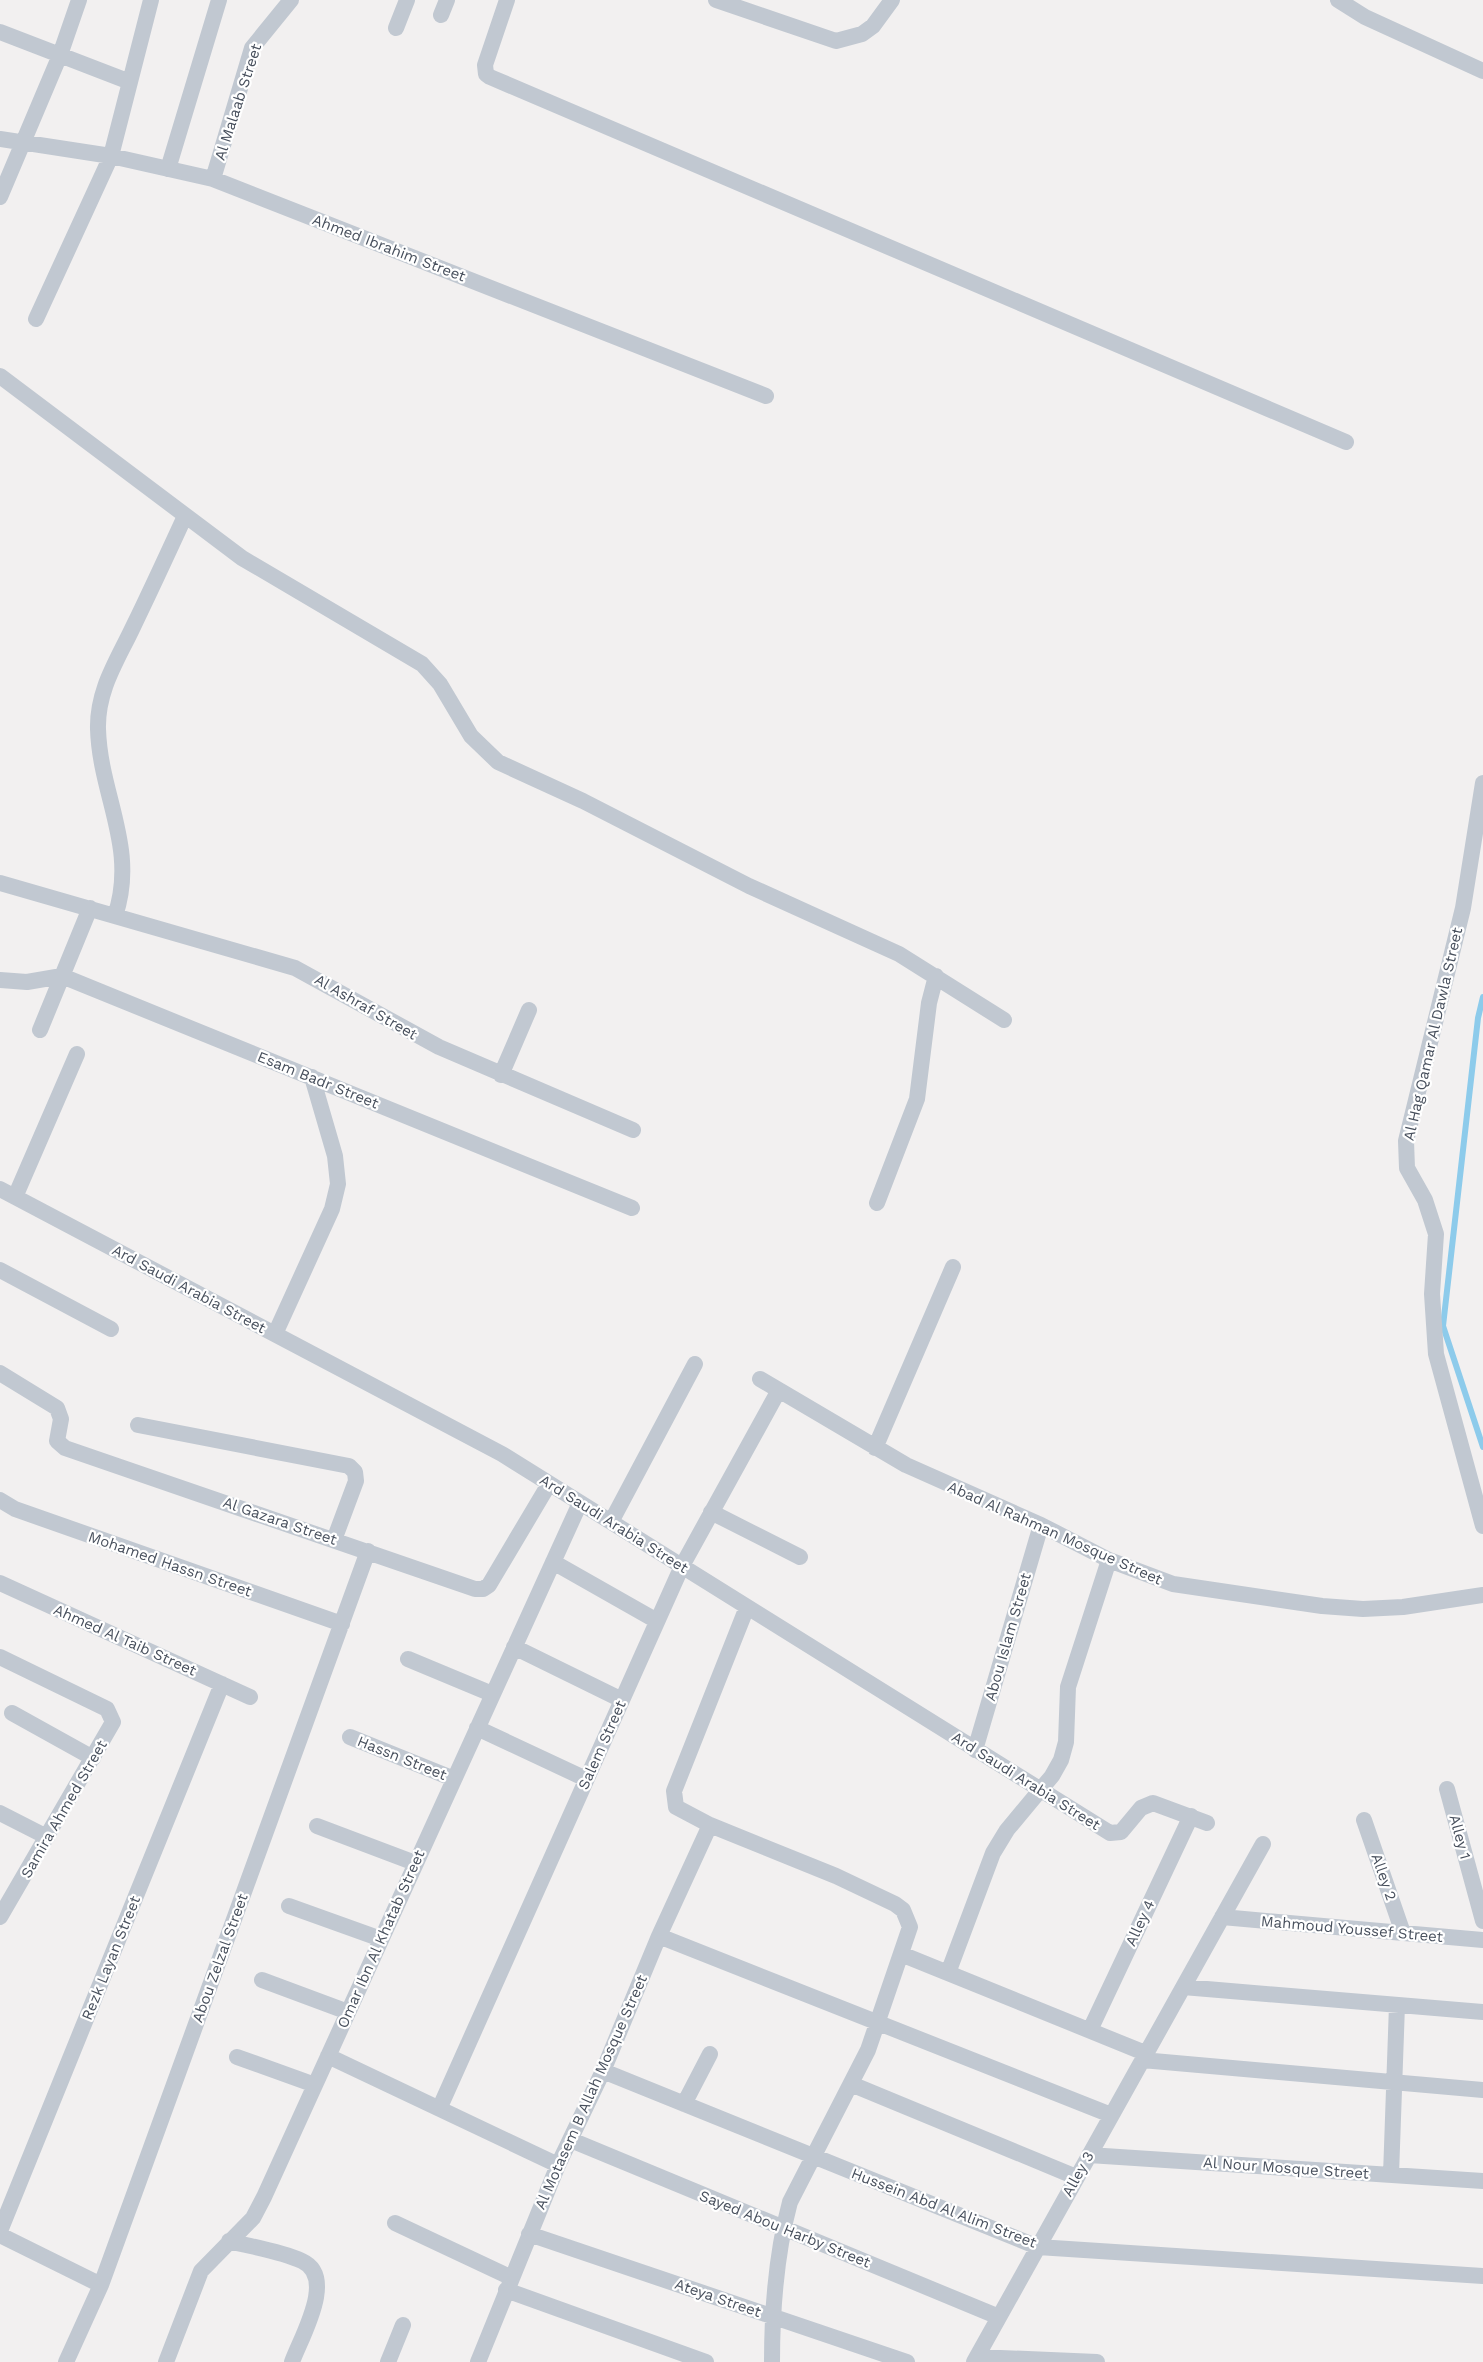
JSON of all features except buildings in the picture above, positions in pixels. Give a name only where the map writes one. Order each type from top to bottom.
[{"type":"street","points":[[0,196],[60,55],[79,0]]},
{"type":"street","points":[[36,319],[111,156],[151,0]]},
{"type":"street","points":[[168,169],[219,0]]},
{"type":"street","name":"Al Malaab Street","points":[[213,179],[252,48],[291,0]]},
{"type":"street","points":[[396,28],[407,0]]},
{"type":"street","points":[[507,0],[485,65],[486,74],[490,77],[1346,442]]},
{"type":"street","points":[[716,0],[836,41],[862,34],[873,26],[892,0]]},
{"type":"street","points":[[1338,0],[1365,17],[1483,71]]},
{"type":"street","points":[[0,32],[130,82]]},
{"type":"street","name":"Ahmed Ibrahim Street","points":[[0,139],[111,156],[213,179],[766,396]]},
{"type":"street","points":[[0,376],[242,558],[422,664],[440,684],[471,736],[498,762],[584,801],[749,886],[899,954],[1004,1020]]},
{"type":"street","points":[[115,916],[122,897],[124,858],[101,763],[98,727],[102,694],[111,668],[133,628],[185,516]]},
{"type":"street","name":"Al Hag Qamar Al Dawla Street","points":[[1483,783],[1463,908],[1406,1141],[1407,1168],[1425,1200],[1436,1234],[1432,1294],[1436,1354],[1483,1526]]},
{"type":"street","name":"Al Ashraf Street","points":[[0,883],[295,968],[333,987],[409,1032],[501,1075],[633,1130]]},
{"type":"street","points":[[40,1030],[90,908]]},
{"type":"street","points":[[0,980],[27,982],[62,976]]},
{"type":"street","name":"Esam Badr Street","points":[[62,976],[632,1208]]},
{"type":"street","points":[[877,1203],[916,1099],[929,1003],[936,976]]},
{"type":"street","points":[[501,1075],[529,1010]]},
{"type":"street","points":[[8,1193],[77,1054]]},
{"type":"street","points":[[275,1334],[332,1209],[338,1184],[335,1156],[312,1077]]},
{"type":"street","name":"Ard Saudi Arabia Street","points":[[8,1193],[502,1454],[1039,1790],[1114,1834],[1124,1829],[1141,1808],[1153,1803],[1207,1823]]},
{"type":"street","points":[[875,1448],[953,1268]]},
{"type":"street","points":[[0,1270],[111,1329]]},
{"type":"street","points":[[611,1522],[695,1364]]},
{"type":"street","name":"Al Gazara Street","points":[[0,1373],[57,1408],[61,1419],[57,1441],[65,1448],[483,1589],[491,1582],[549,1484]]},
{"type":"street","name":"Abad Al Rahman Mosque Street","points":[[760,1379],[875,1448],[937,1480],[1041,1525],[1109,1560],[1173,1584],[1322,1606],[1363,1609],[1403,1607],[1483,1595]]},
{"type":"street","name":"Salem Street","points":[[440,2107],[682,1566],[779,1390]]},
{"type":"street","points":[[138,1425],[349,1466],[355,1472],[356,1481],[334,1540]]},
{"type":"street","name":"Mohamed Hassn Street","points":[[0,1500],[15,1509],[342,1624]]},
{"type":"street","name":"Omar Ibn Al Khatab Street","points":[[166,2362],[201,2271],[253,2218],[264,2198],[580,1503]]},
{"type":"street","points":[[711,1512],[800,1557]]},
{"type":"street","name":"Abou Islam Street","points":[[975,1750],[1041,1525]]},
{"type":"street","name":"Abou Zelzal Street","points":[[66,2362],[101,2285],[368,1551]]},
{"type":"street","points":[[948,1972],[993,1853],[1006,1830],[1061,1760],[1066,1742],[1068,1687],[1109,1560]]},
{"type":"street","points":[[553,1562],[657,1621]]},
{"type":"street","name":"Ahmed Al Taib Street","points":[[0,1583],[250,1697]]},
{"type":"street","points":[[747,1607],[674,1791],[676,1807],[710,1825],[836,1876],[895,1904],[903,1910],[910,1927],[879,2023],[851,2084],[790,2202],[783,2228],[772,2316],[772,2362]]},
{"type":"street","points":[[514,1647],[622,1700]]},
{"type":"street","name":"Samira Ahmed Street","points":[[0,1657],[107,1708],[112,1717],[112,1727],[1,1914]]},
{"type":"street","points":[[408,1659],[492,1694]]},
{"type":"street","name":"Rezk Layan Street","points":[[0,2233],[222,1684]]},
{"type":"street","points":[[12,1713],[93,1758]]},
{"type":"street","points":[[477,1728],[586,1779]]},
{"type":"street","name":"Hassn Street","points":[[350,1737],[454,1779]]},
{"type":"street","name":"Alley 1","points":[[1447,1789],[1483,1921]]},
{"type":"street","points":[[0,1813],[47,1837]]},
{"type":"street","name":"Alley 4","points":[[1090,2030],[1191,1816]]},
{"type":"street","name":"Alley 2","points":[[1364,1820],[1403,1933]]},
{"type":"street","name":"Al Motasem B Allah Mosque Street","points":[[478,2362],[558,2164],[603,2071],[659,1936],[710,1825]]},
{"type":"street","points":[[317,1826],[415,1863]]},
{"type":"street","name":"Alley 3","points":[[975,2359],[1263,1844]]},
{"type":"street","points":[[289,1906],[381,1939]]},
{"type":"street","name":"Mahmoud Youssef Street","points":[[1222,1917],[1483,1940]]},
{"type":"street","points":[[659,1936],[1111,2115]]},
{"type":"street","points":[[901,1954],[1090,2030],[1144,2056],[1483,2090]]},
{"type":"street","points":[[262,1980],[348,2012]]},
{"type":"street","points":[[1183,1987],[1483,2012]]},
{"type":"street","points":[[1391,2175],[1397,2005]]},
{"type":"street","points":[[684,2104],[710,2054]]},
{"type":"street","points":[[328,2056],[558,2164]]},
{"type":"street","points":[[237,2057],[315,2085]]},
{"type":"street","name":"Hussein Abd Al Alim Street","points":[[603,2071],[1038,2247],[1483,2276]]},
{"type":"street","points":[[851,2084],[1076,2177]]},
{"type":"street","name":"Sayed Abou Harby Street","points":[[571,2140],[999,2318]]},
{"type":"street","name":"Al Nour Mosque Street","points":[[1089,2155],[1483,2181]]},
{"type":"street","points":[[395,2223],[509,2284],[706,2362]]},
{"type":"street","points":[[0,2233],[101,2285]]},
{"type":"street","name":"Ateya Street","points":[[529,2234],[907,2362]]},
{"type":"street","points":[[229,2241],[303,2261],[316,2273],[318,2286],[315,2304],[291,2362]]},
{"type":"street","points":[[388,2362],[403,2325]]},
{"type":"street","points":[[975,2359],[1097,2362]]},
{"type":"waterway","points":[[1483,997],[1478,1018],[1443,1326],[1483,1447]]}]
